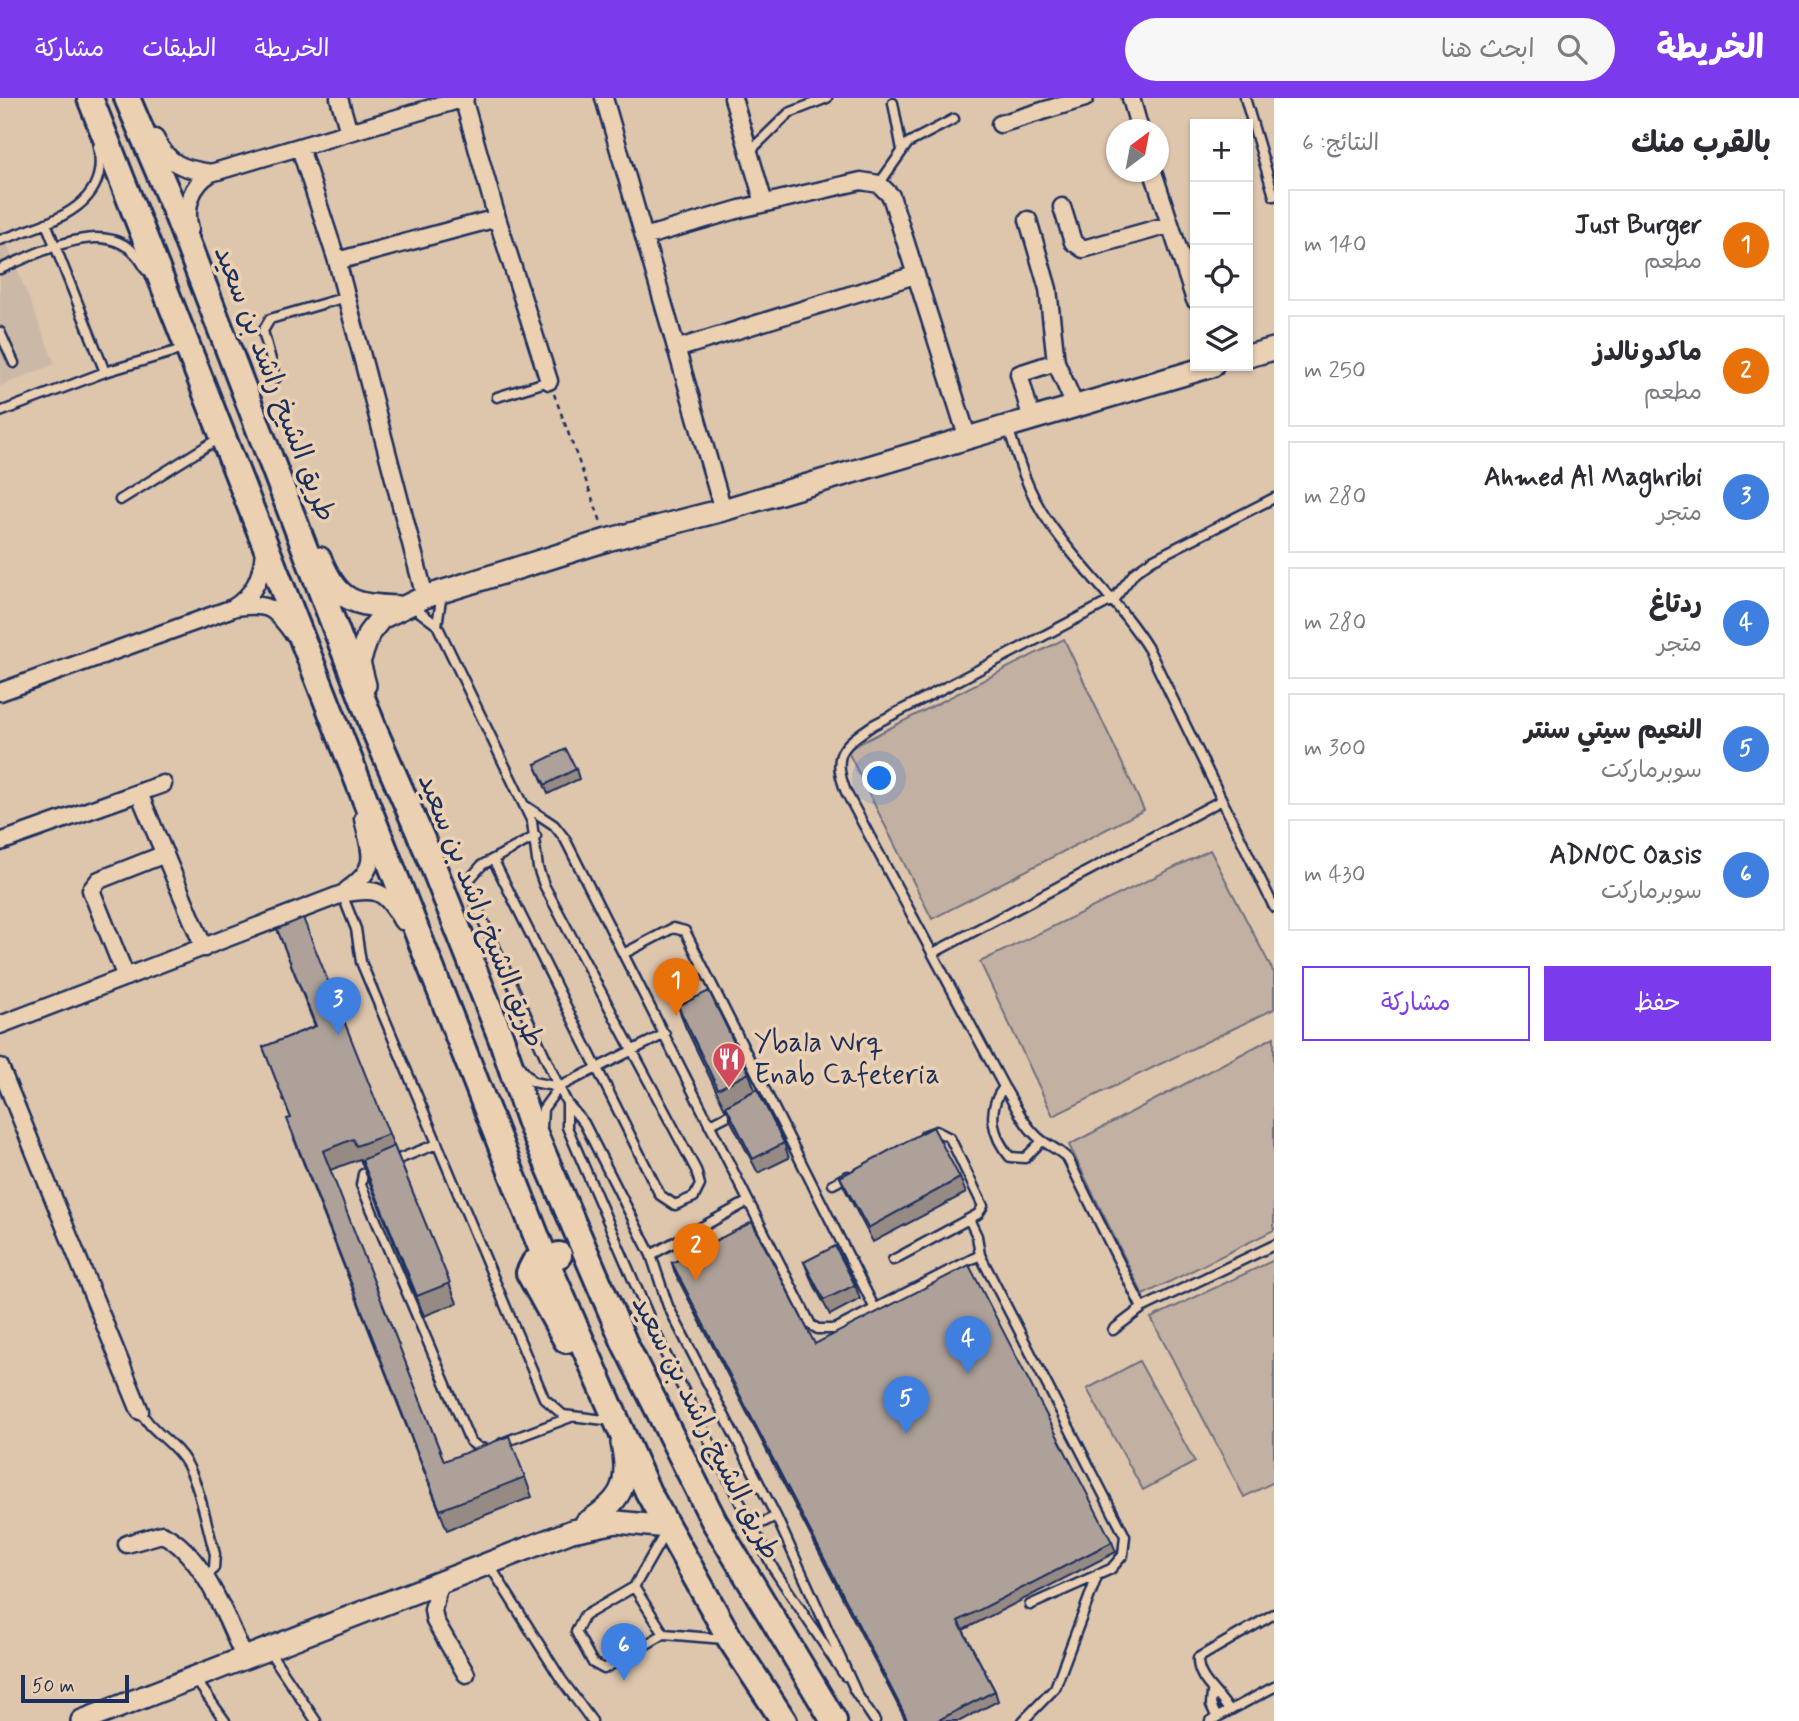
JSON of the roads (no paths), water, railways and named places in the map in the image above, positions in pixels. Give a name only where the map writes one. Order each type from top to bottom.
[{"type":"main road","points":[[90,98],[190,347],[304,647],[545,1258],[648,1492],[730,1639],[784,1721]]},
{"type":"main road","name":"طريق الشيخ راشد بن سعيد","points":[[127,98],[218,322],[376,734],[428,853],[501,1038],[530,1123],[625,1344],[714,1521],[834,1721]]},
{"type":"main road","points":[[359,784],[399,856],[408,860],[428,853]]},
{"type":"main road","points":[[545,1258],[562,1257],[592,1324],[625,1344]]},
{"type":"street","points":[[137,98],[166,157],[180,167],[211,173],[464,98],[497,218],[550,381]]},
{"type":"street","points":[[339,98],[349,132]]},
{"type":"street","points":[[604,98],[723,510]]},
{"type":"street","points":[[733,98],[764,203]]},
{"type":"street","points":[[1000,124],[1085,98]]},
{"type":"street","points":[[1131,98],[1137,119]]},
{"type":"street","points":[[300,148],[346,297],[410,602]]},
{"type":"street","points":[[211,173],[194,189],[187,212],[218,322]]},
{"type":"street","points":[[644,237],[764,203],[861,181],[879,184],[891,196],[967,436]]},
{"type":"street","points":[[1156,182],[1190,286]]},
{"type":"street","points":[[1062,207],[1073,242],[1083,249],[1169,225]]},
{"type":"street","points":[[337,261],[497,218]]},
{"type":"street","points":[[1028,220],[1048,289],[1056,362],[1075,406]]},
{"type":"street","points":[[676,349],[915,275]]},
{"type":"street","points":[[1253,355],[1274,349]]},
{"type":"street","points":[[1032,420],[1019,374],[1056,362]]},
{"type":"street","points":[[285,495],[299,512],[329,580],[340,593],[370,606],[410,602],[607,540],[723,510],[1195,371]]},
{"type":"street","points":[[0,692],[233,607],[243,601],[261,577],[265,545]]},
{"type":"street","points":[[376,734],[375,713],[361,671],[360,655],[375,625],[410,602]]},
{"type":"street","points":[[233,607],[264,605],[271,608],[304,647]]},
{"type":"street","points":[[0,842],[163,784]]},
{"type":"street","points":[[342,894],[363,878],[371,862],[360,807],[359,784]]},
{"type":"street","points":[[139,793],[204,948]]},
{"type":"street","points":[[126,977],[91,890],[99,880],[164,854]]},
{"type":"street","points":[[0,1025],[342,894],[368,890],[385,896],[430,961]]},
{"type":"street","points":[[0,1066],[140,1411]]},
{"type":"street","points":[[572,1531],[608,1508],[620,1494],[626,1477],[618,1422]]},
{"type":"street","points":[[82,1721],[572,1531],[617,1522],[668,1527]]},
{"type":"street","points":[[127,1544],[162,1534],[187,1553],[205,1579],[244,1657]]},
{"type":"street","points":[[439,1583],[433,1610],[435,1621],[466,1674]]},
{"type":"lane","points":[[0,240],[46,223],[78,207],[89,197],[98,178],[100,156],[81,98]]},
{"type":"lane","points":[[749,152],[789,113],[827,98]]},
{"type":"lane","points":[[1245,98],[1273,190]]},
{"type":"lane","points":[[893,103],[902,150]]},
{"type":"lane","points":[[879,184],[902,150],[919,135],[954,119]]},
{"type":"lane","points":[[46,223],[105,372]]},
{"type":"lane","points":[[0,269],[88,237],[114,240],[136,255],[158,290],[172,303]]},
{"type":"lane","points":[[276,378],[263,331],[265,324],[270,319],[346,297]]},
{"type":"lane","points":[[0,332],[14,363]]},
{"type":"lane","points":[[0,412],[105,372],[190,347]]},
{"type":"lane","points":[[497,397],[550,381]]},
{"type":"lane","points":[[1007,426],[1019,463],[1049,523],[1114,599],[1149,650],[1274,907]]},
{"type":"lane","points":[[120,500],[222,436]]},
{"type":"lane","points":[[1143,1308],[1068,1159],[1059,1149],[1042,1141],[1028,1127],[1004,1087],[846,792],[839,774],[839,757],[846,743],[873,725],[1114,599],[1135,572],[1153,560],[1274,498]]},
{"type":"lane","points":[[437,625],[441,600],[450,589]]},
{"type":"lane","points":[[410,602],[437,625],[524,805],[536,836],[536,858],[544,886],[696,1170],[700,1185],[694,1197],[675,1205],[660,1195],[493,859]]},
{"type":"lane","points":[[933,953],[1222,800]]},
{"type":"lane","points":[[524,805],[547,819],[565,839],[811,1325],[818,1329],[835,1329],[980,1255]]},
{"type":"lane","points":[[536,836],[472,873],[468,881],[469,890],[567,1103],[584,1123],[652,1255],[668,1306],[776,1516],[856,1692]]},
{"type":"lane","points":[[342,894],[356,929],[361,962],[544,1398],[556,1411],[572,1417],[618,1422]]},
{"type":"lane","points":[[623,954],[673,928],[685,931],[875,1309]]},
{"type":"lane","points":[[570,1216],[542,1130],[543,1109],[559,1087],[665,1034]]},
{"type":"lane","points":[[501,1038],[533,1082],[559,1087]]},
{"type":"lane","points":[[1004,1087],[996,1096],[993,1112],[997,1142],[1010,1157],[1025,1158],[1042,1141]]},
{"type":"lane","points":[[755,1100],[767,1094]]},
{"type":"lane","points":[[567,1103],[567,1127],[663,1349],[752,1528],[772,1568],[875,1721]]},
{"type":"lane","points":[[709,1125],[744,1106]]},
{"type":"lane","points":[[893,1260],[980,1212],[982,1202],[950,1138],[936,1131],[919,1139]]},
{"type":"lane","points":[[438,1144],[366,1172],[360,1181],[470,1441],[479,1448],[490,1448],[572,1417]]},
{"type":"lane","points":[[833,1184],[858,1171]]},
{"type":"lane","points":[[652,1255],[747,1202]]},
{"type":"lane","points":[[970,1219],[978,1236],[980,1255],[1125,1536],[1124,1555],[1111,1569],[1030,1605]]},
{"type":"lane","points":[[1113,1330],[1143,1308],[1274,1245]]},
{"type":"lane","points":[[140,1411],[149,1427],[177,1449],[188,1465],[215,1554],[214,1568],[205,1579]]},
{"type":"lane","points":[[752,1528],[776,1516]]},
{"type":"lane","points":[[668,1527],[634,1587],[580,1620],[576,1632],[593,1663],[608,1669],[664,1634],[730,1639]]},
{"type":"lane","points":[[488,1564],[561,1679],[592,1721]]},
{"type":"lane","points":[[1024,1721],[1055,1688],[1098,1574]]},
{"type":"lane","points":[[634,1587],[664,1634]]},
{"type":"lane","points":[[1229,1712],[1222,1700],[1212,1693],[1197,1662],[1199,1655],[1274,1614]]},
{"type":"lane","points":[[268,1648],[316,1721]]},
{"type":"lane","points":[[194,1677],[225,1721]]},
{"type":"lane","points":[[1212,1693],[1214,1719],[1274,1687]]},
{"type":"place","name":"Just Burger","points":[[676,1016]]},
{"type":"place","name":"Ahmed Al Maghribi","points":[[338,1035]]},
{"type":"place","name":"Ybala Wrq Enab Cafeteria","points":[[729,1089]]},
{"type":"place","name":"ماكدونالدز","points":[[696,1281]]},
{"type":"place","name":"ردتاغ","points":[[968,1374]]},
{"type":"place","name":"النعيم سيتي سنتر","points":[[906,1434]]},
{"type":"place","name":"ADNOC Oasis","points":[[624,1681]]}]
